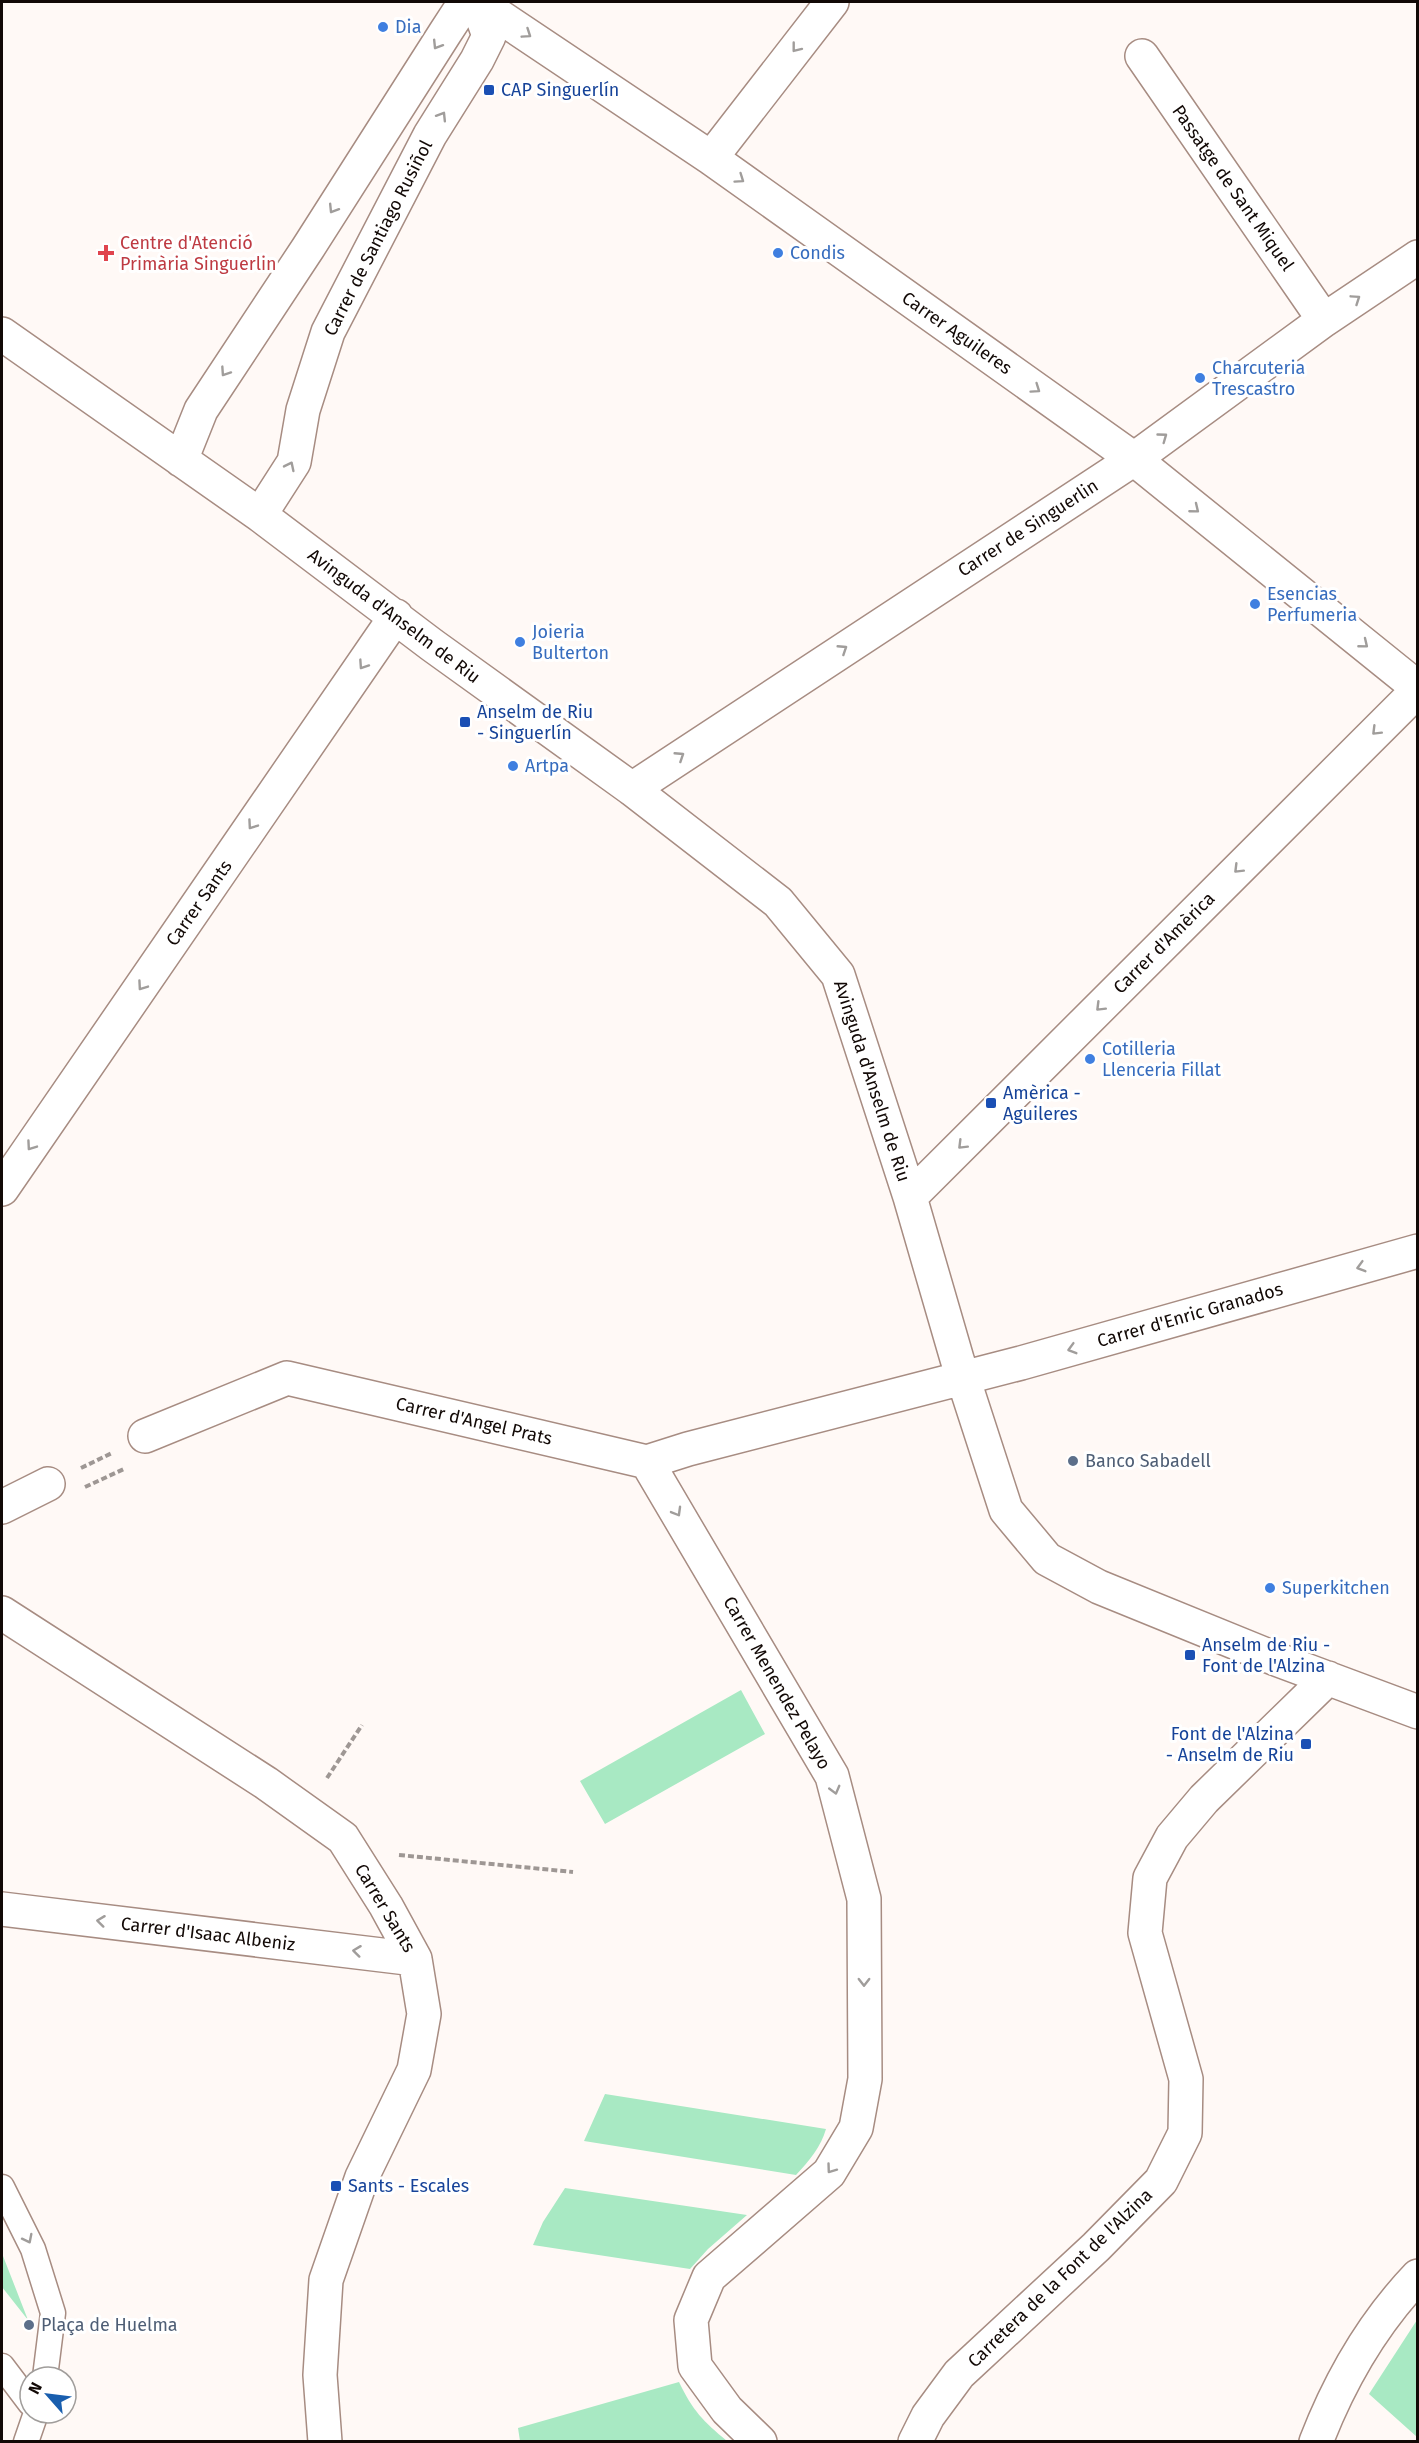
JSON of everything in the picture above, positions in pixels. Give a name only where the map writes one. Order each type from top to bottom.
[{"type":"street","name":"Carrer Aguileres","points":[[477,2],[711,158],[1134,459],[1418,689]]},
{"type":"street","points":[[181,460],[201,410],[221,378],[308,248],[458,13],[477,2]]},
{"type":"street","name":"Carrer de Santiago Rusiñol","points":[[260,516],[294,462],[303,411],[328,332],[430,135],[477,60],[489,36],[477,2]]},
{"type":"street","points":[[711,158],[832,2]]},
{"type":"street","name":"Passatge de Sant Miquel","points":[[1142,56],[1324,320]]},
{"type":"street","name":"Carrer de Singuerlin","points":[[632,789],[1134,459],[1324,320],[1418,257]]},
{"type":"street","name":"Avinguda d'Anselm de Riu","points":[[2,334],[260,516],[432,645],[632,789],[682,830],[778,902],[838,975],[910,1197],[963,1378],[1006,1510],[1047,1559],[1099,1587],[1418,1712]]},
{"type":"street","name":"Carrer Sants","points":[[2,1189],[396,616]]},
{"type":"street","name":"Carrer d'Amèrica","points":[[910,1197],[1418,689]]},
{"type":"street","name":"Carrer d'Enric Granados","points":[[963,1378],[1418,1251]]},
{"type":"street","name":"Carrer d'Angel Prats","points":[[145,1437],[286,1378],[647,1462]]},
{"type":"street","points":[[647,1462],[688,1449],[963,1378]]},
{"type":"street","name":"Carrer Menendez Pelayo","points":[[647,1462],[832,1776],[864,1899],[865,2079],[856,2128],[830,2173],[709,2277],[691,2320],[695,2366],[727,2410],[760,2442]]},
{"type":"street","points":[[2,1507],[48,1484]]},
{"type":"street","name":"Carrer Sants","points":[[2,1613],[266,1783],[343,1838],[386,1906],[415,1959],[424,2014],[414,2070],[362,2177],[326,2280],[320,2375],[325,2442]]},
{"type":"street","name":"Carretera de la Font de l'Alzina","points":[[915,2442],[928,2416],[959,2374],[1096,2247],[1161,2181],[1185,2133],[1186,2079],[1145,1933],[1150,1878],[1172,1837],[1204,1799],[1328,1678]]},
{"type":"street","name":"Carrer d'Isaac Albeniz","points":[[2,1909],[415,1959]]},
{"type":"street","points":[[1317,2441],[1339,2388],[1367,2338],[1418,2276]]},
{"type":"lane","points":[[2,2187],[33,2249],[53,2313],[46,2365]]},
{"type":"lane","points":[[2,2366],[18,2387]]},
{"type":"lane","points":[[26,2442],[32,2425]]},
{"type":"path","points":[[48,1484],[145,1437]]},
{"type":"path","points":[[84,1488],[124,1468]]},
{"type":"path","points":[[304,1811],[362,1725]]},
{"type":"path","points":[[351,1851],[573,1872]]},
{"type":"green space","points":[[741,1690],[765,1734],[605,1824],[580,1781]]},
{"type":"green space","points":[[605,2094],[826,2129],[818,2148],[796,2175],[584,2141]]},
{"type":"green space","points":[[565,2188],[747,2215],[708,2249],[690,2269],[533,2245],[543,2222]]},
{"type":"green space","points":[[2,2252],[3,2256],[28,2320],[2,2287]]},
{"type":"green space","points":[[1417,2320],[1417,2437],[1369,2394]]},
{"type":"green space","points":[[679,2382],[699,2415],[727,2441],[520,2441],[518,2428]]},
{"type":"place","name":"Dia","points":[[383,27]]},
{"type":"place","name":"CAP Singuerlín","points":[[489,90]]},
{"type":"place","name":"Centre d'Atenció Primària Singuerlin","points":[[106,253]]},
{"type":"place","name":"Condis","points":[[778,253]]},
{"type":"place","name":"Charcuteria Trescastro","points":[[1200,378]]},
{"type":"place","name":"Esencias Perfumeria","points":[[1255,604]]},
{"type":"place","name":"Joieria Bulterton","points":[[520,642]]},
{"type":"place","name":"Anselm de Riu - Singuerlín","points":[[465,722]]},
{"type":"place","name":"Artpa","points":[[513,766]]},
{"type":"place","name":"Cotilleria Llenceria Fillat","points":[[1090,1059]]},
{"type":"place","name":"Amèrica - Aguileres","points":[[991,1103]]},
{"type":"place","name":"Banco Sabadell","points":[[1073,1461]]},
{"type":"place","name":"Superkitchen","points":[[1270,1588]]},
{"type":"place","name":"Anselm de Riu - Font de l'Alzina","points":[[1190,1655]]},
{"type":"place","name":"Font de l'Alzina - Anselm de Riu","points":[[1306,1744]]},
{"type":"place","name":"Sants - Escales","points":[[336,2186]]},
{"type":"place","name":"Plaça de Huelma","points":[[29,2325]]}]
